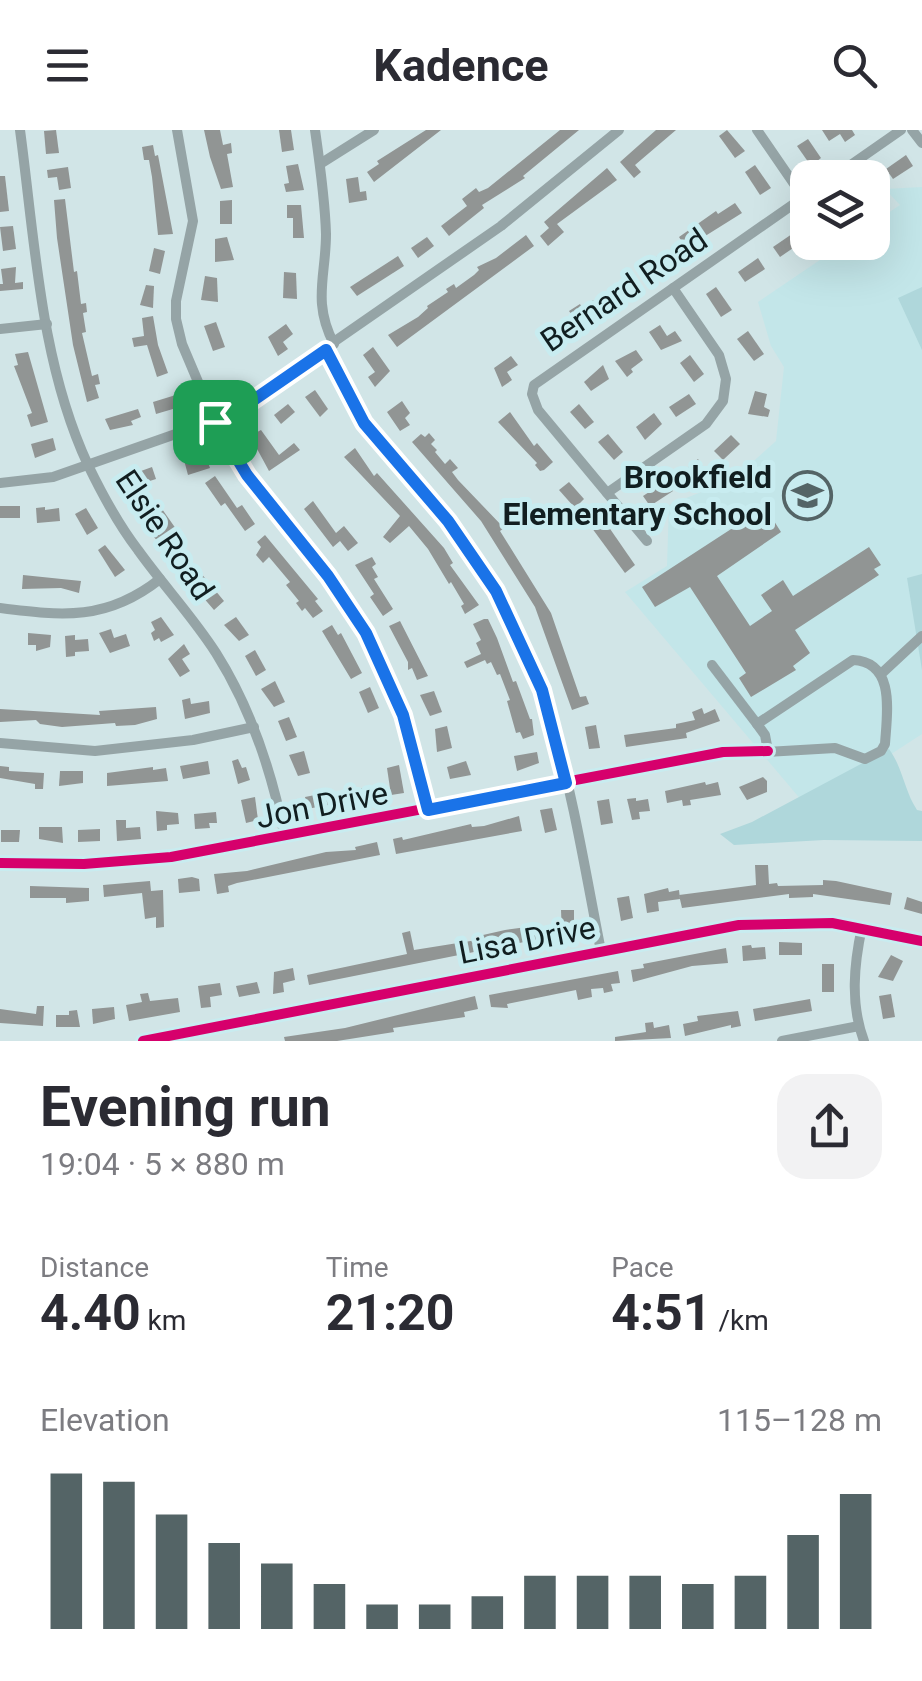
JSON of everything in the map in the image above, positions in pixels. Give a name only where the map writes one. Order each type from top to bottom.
[{"type":"street","name":"Elsie Road","points":[[20,130],[58,380],[89,466],[125,532],[217,654],[268,762],[285,838]]},
{"type":"street","points":[[177,130],[194,221],[179,284],[176,319],[182,344],[215,422],[247,475],[328,576],[366,633],[403,715],[428,810]]},
{"type":"street","points":[[315,130],[326,240],[320,305],[330,347],[364,423],[448,521],[496,591],[542,690],[601,951]]},
{"type":"street","points":[[320,164],[374,130]]},
{"type":"street","points":[[0,482],[38,480],[89,466],[215,422],[242,408],[516,214],[619,130]]},
{"type":"street","points":[[757,130],[790,175]]},
{"type":"street","points":[[858,160],[901,130]]},
{"type":"street","points":[[912,130],[922,144]]},
{"type":"street","name":"Bernard Road","points":[[647,541],[538,410],[532,394],[542,377],[790,206]]},
{"type":"street","points":[[607,493],[706,424],[723,401],[726,378],[719,356],[673,288]]},
{"type":"street","points":[[0,330],[47,324]]},
{"type":"street","points":[[0,608],[62,616],[93,612],[127,601],[160,579]]},
{"type":"street","points":[[757,724],[853,660],[872,664],[882,674],[922,636]]},
{"type":"street","points":[[712,665],[765,736],[768,750]]},
{"type":"street","name":"Jon Drive","points":[[0,864],[127,862],[285,838],[724,752],[835,748],[856,758],[875,756],[886,744],[886,688],[882,674]]},
{"type":"street","points":[[0,743],[95,751],[193,740],[254,727]]},
{"type":"street","name":"Lisa Drive","points":[[143,1041],[601,951],[770,922],[862,926],[922,941]]},
{"type":"street","points":[[862,926],[855,961],[859,1026],[864,1041]]},
{"type":"street","points":[[782,1041],[859,1026]]},
{"type":"shaded area","name":"Brookfield Elementary School","points":[[922,187],[922,734],[808,808],[625,592],[667,566],[669,505],[727,485],[776,441],[784,367],[771,346],[758,302],[820,260],[890,260],[890,212],[900,205],[890,189]]},
{"type":"shaded area","points":[[922,287],[922,350],[898,298]]},
{"type":"shaded area","points":[[922,574],[922,670],[907,578]]},
{"type":"shaded area","points":[[889,749],[917,810],[922,811],[922,841],[824,840],[734,845],[720,834],[752,822]]},
{"type":"building","points":[[56,130],[59,153],[46,154],[44,131]]},
{"type":"building","points":[[204,130],[220,130],[223,145],[231,143],[232,153],[227,154],[233,187],[221,189]]},
{"type":"building","points":[[279,130],[291,130],[294,150],[282,152]]},
{"type":"building","points":[[426,130],[441,130],[374,182],[367,172],[379,164],[377,161]]},
{"type":"building","points":[[560,130],[579,130],[525,178],[482,205],[484,208],[449,236],[441,226],[467,206],[462,199],[476,188],[479,192],[488,188]]},
{"type":"building","points":[[656,130],[676,130],[635,165],[641,172],[634,178],[620,162]]},
{"type":"building","points":[[727,130],[745,151],[735,158],[719,136]]},
{"type":"building","points":[[822,130],[852,130],[855,135],[845,142],[840,134],[829,141]]},
{"type":"building","points":[[808,139],[821,158],[807,160],[797,146]]},
{"type":"building","points":[[153,145],[173,234],[158,235],[149,160],[144,160],[142,147]]},
{"type":"building","points":[[906,155],[913,166],[893,179],[890,166]]},
{"type":"building","points":[[298,164],[304,190],[286,192],[286,166]]},
{"type":"building","points":[[755,165],[771,188],[760,195],[745,172]]},
{"type":"building","points":[[68,167],[71,188],[59,190],[57,177],[48,178],[47,170]]},
{"type":"building","points":[[607,168],[617,180],[557,224],[564,232],[548,246],[540,236],[549,228],[544,222]]},
{"type":"building","points":[[0,176],[5,176],[9,211],[0,212]]},
{"type":"building","points":[[358,177],[360,192],[366,191],[367,200],[349,203],[346,179]]},
{"type":"building","points":[[65,199],[74,272],[77,271],[81,304],[86,303],[86,332],[82,333],[92,376],[98,374],[100,384],[95,385],[99,398],[87,402],[73,345],[57,238],[54,200]]},
{"type":"building","points":[[232,200],[232,224],[220,224],[220,201]]},
{"type":"building","points":[[735,203],[742,213],[686,248],[679,237],[716,211],[718,214]]},
{"type":"building","points":[[287,205],[301,205],[304,238],[293,238],[293,218],[287,218]]},
{"type":"building","points":[[13,226],[16,249],[3,251],[0,227]]},
{"type":"building","points":[[526,235],[534,246],[397,347],[388,335],[418,317],[448,292],[446,289],[454,284],[456,288],[479,270],[477,267]]},
{"type":"building","points":[[790,235],[790,250],[780,257],[773,247]]},
{"type":"building","points":[[227,237],[234,260],[215,262],[215,239]]},
{"type":"building","points":[[427,237],[434,246],[418,258],[411,248]]},
{"type":"building","points":[[154,248],[165,251],[160,274],[149,271]]},
{"type":"building","points":[[664,252],[671,262],[648,278],[641,267]]},
{"type":"building","points":[[398,256],[404,266],[357,296],[350,287]]},
{"type":"building","points":[[758,258],[765,269],[745,282],[738,272]]},
{"type":"building","points":[[16,267],[15,283],[23,282],[23,289],[0,291],[1,269]]},
{"type":"building","points":[[284,272],[296,273],[297,299],[283,298]]},
{"type":"building","points":[[205,276],[217,278],[218,302],[201,300]]},
{"type":"building","points":[[628,276],[635,286],[616,299],[609,289]]},
{"type":"building","points":[[146,285],[154,286],[153,308],[140,305]]},
{"type":"building","points":[[716,287],[732,310],[721,317],[706,294]]},
{"type":"building","points":[[593,300],[600,310],[578,324],[569,311]]},
{"type":"building","points":[[153,316],[168,373],[157,377],[147,345],[134,347],[132,338],[144,336],[142,318]]},
{"type":"building","points":[[216,322],[225,347],[213,351],[204,326]]},
{"type":"building","points":[[286,324],[293,334],[283,342],[288,349],[278,356],[268,337]]},
{"type":"building","points":[[558,324],[565,334],[546,347],[539,337]]},
{"type":"building","points":[[660,325],[667,336],[675,331],[682,341],[661,350],[649,332]]},
{"type":"building","points":[[748,331],[764,354],[754,361],[737,339]]},
{"type":"building","points":[[373,347],[390,371],[375,387],[368,377],[375,372],[363,355]]},
{"type":"building","points":[[636,350],[643,360],[627,377],[615,361]]},
{"type":"building","points":[[28,352],[48,422],[31,427],[27,415],[32,413],[14,366],[18,365],[15,354]]},
{"type":"building","points":[[690,355],[704,374],[694,382],[680,363]]},
{"type":"building","points":[[511,356],[518,365],[507,372],[512,380],[502,387],[494,368]]},
{"type":"building","points":[[603,365],[609,379],[591,391],[584,382]]},
{"type":"building","points":[[315,390],[328,409],[320,417],[305,397]]},
{"type":"building","points":[[755,391],[767,394],[764,407],[770,410],[768,417],[748,414]]},
{"type":"building","points":[[179,394],[183,406],[156,414],[153,402]]},
{"type":"building","points":[[689,394],[696,404],[676,417],[669,407]]},
{"type":"building","points":[[402,401],[410,413],[405,418],[410,425],[400,431],[387,412]]},
{"type":"building","points":[[288,404],[295,412],[281,424],[274,415]]},
{"type":"building","points":[[579,404],[594,422],[585,429],[570,412]]},
{"type":"building","points":[[138,409],[141,417],[131,421],[133,425],[110,430],[105,419]]},
{"type":"building","points":[[510,412],[534,446],[537,443],[553,462],[544,470],[540,471],[498,422]]},
{"type":"building","points":[[654,413],[662,424],[645,440],[636,427]]},
{"type":"building","points":[[261,430],[279,455],[294,443],[300,450],[269,471],[250,436]]},
{"type":"building","points":[[429,433],[435,440],[431,444],[435,452],[445,464],[450,459],[458,468],[452,472],[458,480],[504,528],[500,531],[551,613],[580,697],[586,696],[589,704],[572,710],[535,607],[481,521],[412,442]]},
{"type":"building","points":[[608,434],[623,452],[614,460],[598,442]]},
{"type":"building","points":[[731,435],[740,444],[723,460],[714,451]]},
{"type":"building","points":[[53,438],[56,450],[35,458],[31,444]]},
{"type":"building","points":[[355,448],[374,476],[377,473],[444,548],[453,563],[450,565],[479,605],[465,614],[461,606],[464,604],[451,582],[409,526],[390,543],[383,537],[400,516],[344,457]]},
{"type":"building","points":[[206,457],[210,468],[188,475],[184,460]]},
{"type":"building","points":[[698,459],[706,472],[687,484],[680,474]]},
{"type":"building","points":[[152,467],[156,479],[134,486],[130,475]]},
{"type":"building","points":[[215,476],[237,508],[242,505],[255,524],[245,531],[205,483]]},
{"type":"building","points":[[666,481],[673,491],[650,506],[643,496]]},
{"type":"building","points":[[569,482],[584,499],[575,508],[559,490]]},
{"type":"building","points":[[150,500],[158,512],[162,509],[181,536],[177,539],[180,548],[224,601],[214,610],[165,544],[162,546],[142,524],[148,520],[140,506]]},
{"type":"building","points":[[313,501],[336,533],[344,526],[358,543],[348,551],[340,541],[333,547],[304,509]]},
{"type":"building","points":[[0,506],[20,506],[20,518],[0,518]]},
{"type":"building","points":[[765,507],[781,532],[717,576],[750,626],[772,611],[761,595],[783,580],[793,596],[869,547],[881,565],[874,569],[879,575],[795,630],[810,653],[793,666],[796,670],[751,697],[739,678],[746,673],[690,587],[655,607],[642,587]]},
{"type":"building","points":[[36,508],[59,508],[60,521],[37,523]]},
{"type":"building","points":[[86,508],[98,528],[87,535],[75,514]]},
{"type":"building","points":[[597,510],[635,565],[625,573],[586,520]]},
{"type":"building","points":[[265,535],[318,599],[315,601],[323,611],[313,618],[296,603],[299,601],[286,585],[290,582],[269,557],[263,563],[256,555],[261,547],[257,542]]},
{"type":"building","points":[[105,545],[125,570],[115,577],[98,550]]},
{"type":"building","points":[[372,557],[378,577],[374,579],[393,609],[383,616],[355,565]]},
{"type":"building","points":[[23,575],[81,581],[79,593],[61,588],[22,589]]},
{"type":"building","points":[[161,617],[174,635],[154,641],[151,622]]},
{"type":"building","points":[[236,617],[249,635],[239,641],[224,625]]},
{"type":"building","points":[[488,619],[513,682],[516,681],[532,719],[534,735],[523,739],[520,732],[516,733],[507,701],[510,700],[491,662],[487,664],[485,660],[467,668],[464,662],[481,654],[476,643],[481,640],[473,624]]},
{"type":"building","points":[[400,621],[428,676],[417,680],[412,668],[408,670],[408,662],[389,626]]},
{"type":"building","points":[[332,625],[338,635],[341,633],[362,673],[351,679],[322,631]]},
{"type":"building","points":[[111,629],[114,638],[126,634],[130,646],[110,653],[99,633]]},
{"type":"building","points":[[28,633],[51,635],[50,647],[36,651],[36,645],[28,645]]},
{"type":"building","points":[[75,635],[75,640],[88,639],[89,651],[66,657],[65,636]]},
{"type":"building","points":[[184,644],[190,654],[182,659],[190,671],[180,677],[168,659]]},
{"type":"building","points":[[255,650],[266,670],[256,676],[245,656]]},
{"type":"building","points":[[275,681],[285,702],[274,707],[261,689]]},
{"type":"building","points":[[370,687],[379,708],[368,713],[359,692]]},
{"type":"building","points":[[434,691],[442,712],[430,716],[420,695]]},
{"type":"building","points":[[190,698],[191,704],[209,701],[210,713],[185,719],[182,700]]},
{"type":"building","points":[[156,707],[157,719],[135,725],[62,727],[36,720],[0,722],[0,709],[100,715],[99,711]]},
{"type":"building","points":[[702,708],[704,714],[715,709],[720,721],[686,733],[687,738],[626,747],[624,735],[676,728],[676,724],[695,720],[692,712]]},
{"type":"building","points":[[289,717],[297,737],[286,741],[278,721]]},
{"type":"building","points":[[596,725],[600,748],[589,749],[585,727]]},
{"type":"building","points":[[447,726],[452,748],[437,752],[435,729]]},
{"type":"building","points":[[304,751],[310,773],[298,776],[289,755]]},
{"type":"building","points":[[537,752],[539,763],[517,771],[514,756]]},
{"type":"building","points":[[238,759],[250,780],[238,784],[232,761]]},
{"type":"building","points":[[208,761],[210,774],[183,779],[180,766]]},
{"type":"building","points":[[466,761],[471,775],[450,779],[447,767]]},
{"type":"building","points":[[399,765],[404,793],[391,795],[387,768]]},
{"type":"building","points":[[0,766],[9,767],[9,771],[44,773],[43,789],[0,778]]},
{"type":"building","points":[[166,768],[168,781],[107,786],[107,773]]},
{"type":"building","points":[[60,771],[83,771],[83,783],[59,786]]},
{"type":"building","points":[[763,777],[767,792],[747,800],[739,787]]},
{"type":"building","points":[[718,782],[721,795],[690,800],[691,805],[683,806],[682,800],[667,803],[665,791]]},
{"type":"building","points":[[370,787],[372,799],[345,803],[343,791]]},
{"type":"building","points":[[325,793],[328,805],[307,809],[305,797]]},
{"type":"building","points":[[255,797],[258,820],[246,823],[241,800]]},
{"type":"building","points":[[609,799],[613,823],[601,825],[597,801]]},
{"type":"building","points":[[627,799],[648,799],[650,811],[639,812],[640,819],[632,820]]},
{"type":"building","points":[[552,808],[557,830],[545,833],[540,810]]},
{"type":"building","points":[[156,811],[178,813],[179,824],[157,831]]},
{"type":"building","points":[[216,812],[217,823],[195,829],[194,814]]},
{"type":"building","points":[[519,816],[522,831],[396,854],[393,839],[471,824],[484,826]]},
{"type":"building","points":[[116,820],[126,820],[126,828],[140,827],[141,839],[117,841]]},
{"type":"building","points":[[39,827],[62,827],[63,843],[39,839]]},
{"type":"building","points":[[100,829],[100,841],[78,842],[78,830]]},
{"type":"building","points":[[1,830],[20,830],[19,842],[1,842]]},
{"type":"building","points":[[377,842],[380,855],[237,883],[228,886],[229,892],[217,894],[214,874],[247,871],[326,852],[356,850],[355,847]]},
{"type":"building","points":[[755,865],[768,865],[769,884],[823,885],[823,880],[836,881],[892,893],[890,905],[813,894],[789,898],[789,894],[682,908],[679,895],[756,885]]},
{"type":"building","points":[[178,879],[199,879],[200,891],[179,893]]},
{"type":"building","points":[[150,881],[151,891],[163,890],[164,927],[156,928],[156,917],[145,919],[142,893],[104,897],[103,885]]},
{"type":"building","points":[[30,886],[89,888],[89,901],[66,903],[66,898],[30,898]]},
{"type":"building","points":[[668,888],[669,892],[679,890],[680,899],[658,902],[659,911],[647,913],[644,894]]},
{"type":"building","points":[[629,896],[633,918],[621,921],[617,898]]},
{"type":"building","points":[[907,897],[922,902],[922,914],[904,909]]},
{"type":"building","points":[[561,910],[574,910],[574,934],[562,935]]},
{"type":"building","points":[[542,925],[544,938],[499,947],[498,944],[309,985],[307,975],[407,954],[402,933],[410,931],[414,950]]},
{"type":"building","points":[[779,942],[802,943],[802,955],[779,955]]},
{"type":"building","points":[[742,946],[765,947],[766,959],[743,961]]},
{"type":"building","points":[[726,948],[728,963],[692,966],[633,982],[631,970],[644,968],[643,964]]},
{"type":"building","points":[[891,955],[903,961],[893,981],[878,977]]},
{"type":"building","points":[[822,964],[834,964],[834,992],[822,992]]},
{"type":"building","points":[[293,968],[295,980],[283,983],[284,992],[273,994],[274,972]]},
{"type":"building","points":[[618,971],[620,983],[611,984],[613,991],[591,989],[592,997],[578,1000],[576,990],[507,1004],[508,1008],[491,1007],[489,995]]},
{"type":"building","points":[[257,982],[260,993],[239,997],[236,986]]},
{"type":"building","points":[[220,983],[222,995],[210,997],[211,1007],[201,1008],[198,986]]},
{"type":"building","points":[[148,993],[150,1001],[178,998],[180,1012],[129,1021],[126,1005],[142,1002],[140,994]]},
{"type":"building","points":[[891,994],[895,1017],[883,1019],[879,996]]},
{"type":"building","points":[[475,996],[478,1009],[464,1012],[465,1017],[337,1041],[285,1041],[284,1037],[345,1028]]},
{"type":"building","points":[[810,999],[812,1011],[755,1021],[753,1009]]},
{"type":"building","points":[[37,1006],[44,1006],[43,1026],[0,1023],[0,1009],[36,1014]]},
{"type":"building","points":[[114,1007],[115,1019],[93,1024],[92,1009]]},
{"type":"building","points":[[77,1010],[80,1027],[56,1027],[56,1015],[69,1015],[69,1011]]},
{"type":"building","points":[[738,1011],[741,1026],[685,1036],[683,1024],[698,1021],[697,1016]]},
{"type":"building","points":[[653,1022],[654,1028],[669,1025],[671,1038],[615,1041],[615,1037],[646,1032],[645,1023]]},
{"type":"cycle path","points":[[0,863],[84,864],[171,857],[723,752],[768,751]]},
{"type":"cycle path","points":[[143,1041],[739,925],[832,923],[922,941]]},
{"type":"place","name":"Brookfield Elementary School","points":[[807,495]]},
{"type":"route","points":[[326,350],[364,423],[448,521],[496,591],[542,690],[566,783],[428,810],[403,715],[366,633],[328,576],[247,475],[215,422],[326,350]]}]
